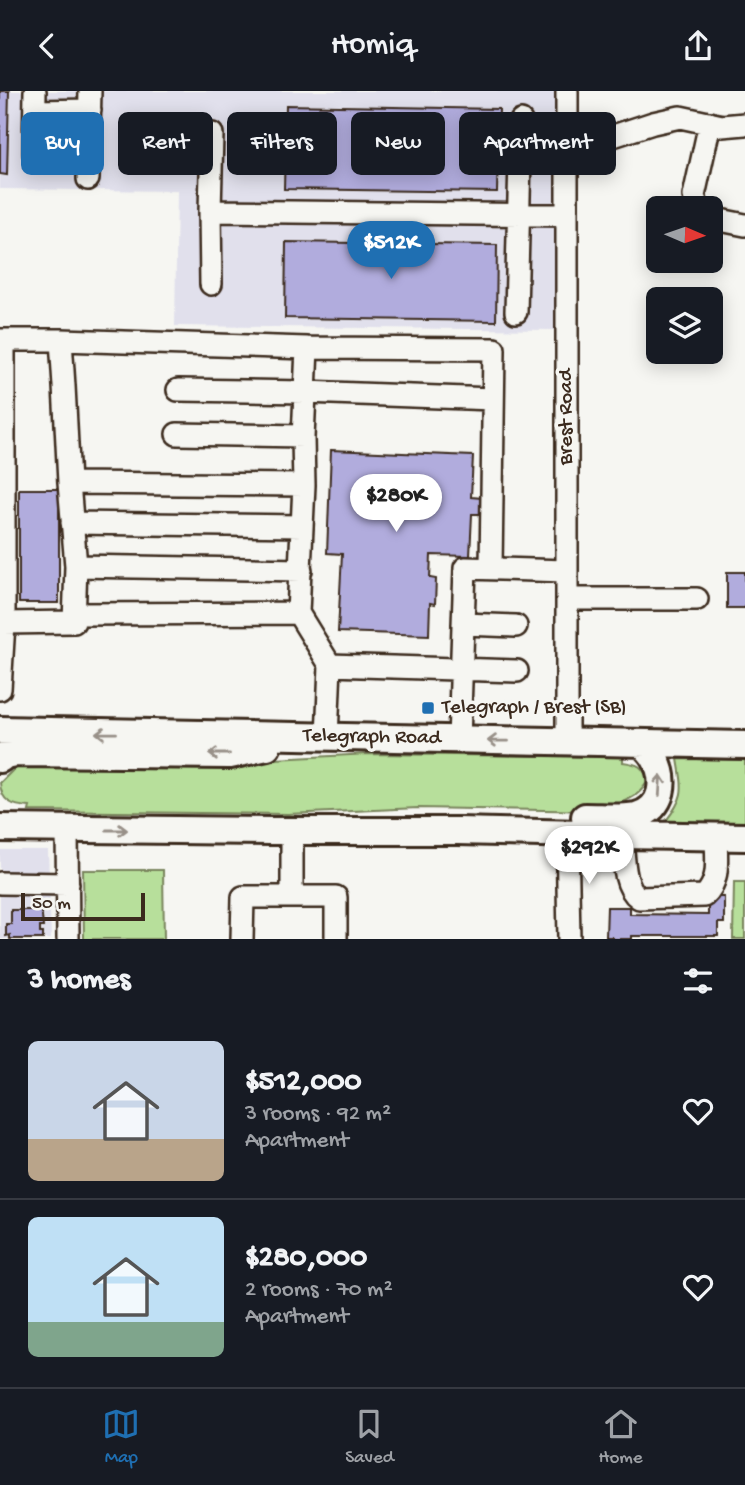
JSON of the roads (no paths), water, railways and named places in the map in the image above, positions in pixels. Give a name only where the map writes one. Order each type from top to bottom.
[{"type":"main road","name":"Telegraph Road","points":[[0,730],[745,745]]},
{"type":"main road","points":[[0,759],[15,753],[230,755],[318,737]]},
{"type":"main road","points":[[344,831],[421,815],[637,815],[649,811],[657,803],[662,790],[660,769],[643,744]]},
{"type":"main road","points":[[2,826],[745,837]]},
{"type":"street","name":"Brest Road","points":[[567,91],[567,112]]},
{"type":"street","points":[[35,101],[90,100],[88,179]]},
{"type":"street","points":[[616,135],[680,117],[722,125],[745,124]]},
{"type":"street","points":[[694,196],[710,123]]},
{"type":"street","points":[[211,175],[211,284]]},
{"type":"street","points":[[516,313],[519,175]]},
{"type":"street","name":"Brest Road","points":[[566,743],[567,175]]},
{"type":"street","points":[[210,211],[567,215]]},
{"type":"street","points":[[723,221],[745,225]]},
{"type":"street","points":[[0,689],[4,623],[2,340],[307,348],[494,349],[491,568]]},
{"type":"street","points":[[4,623],[75,622],[76,566],[61,340]]},
{"type":"street","points":[[307,348],[298,613],[330,665],[318,737]]},
{"type":"street","points":[[178,390],[493,399]]},
{"type":"street","points":[[177,434],[303,436]]},
{"type":"street","points":[[69,483],[304,485]]},
{"type":"street","points":[[72,523],[302,526]]},
{"type":"street","points":[[76,566],[301,570]]},
{"type":"street","points":[[459,740],[465,568],[567,571]]},
{"type":"street","points":[[567,599],[697,599]]},
{"type":"street","points":[[75,614],[298,613]]},
{"type":"street","points":[[463,624],[516,625]]},
{"type":"street","points":[[330,665],[517,671]]},
{"type":"street","points":[[67,829],[68,939]]},
{"type":"street","points":[[292,831],[292,896]]},
{"type":"street","points":[[567,833],[569,939]]},
{"type":"street","points":[[622,835],[626,877],[634,894],[639,898],[704,896],[711,890],[716,879],[716,836]]},
{"type":"street","points":[[0,883],[68,884]]},
{"type":"street","points":[[242,939],[243,897],[292,896],[336,897],[336,939]]},
{"type":"place","name":"Telegraph / Brest (SB)","points":[[428,708]]}]
